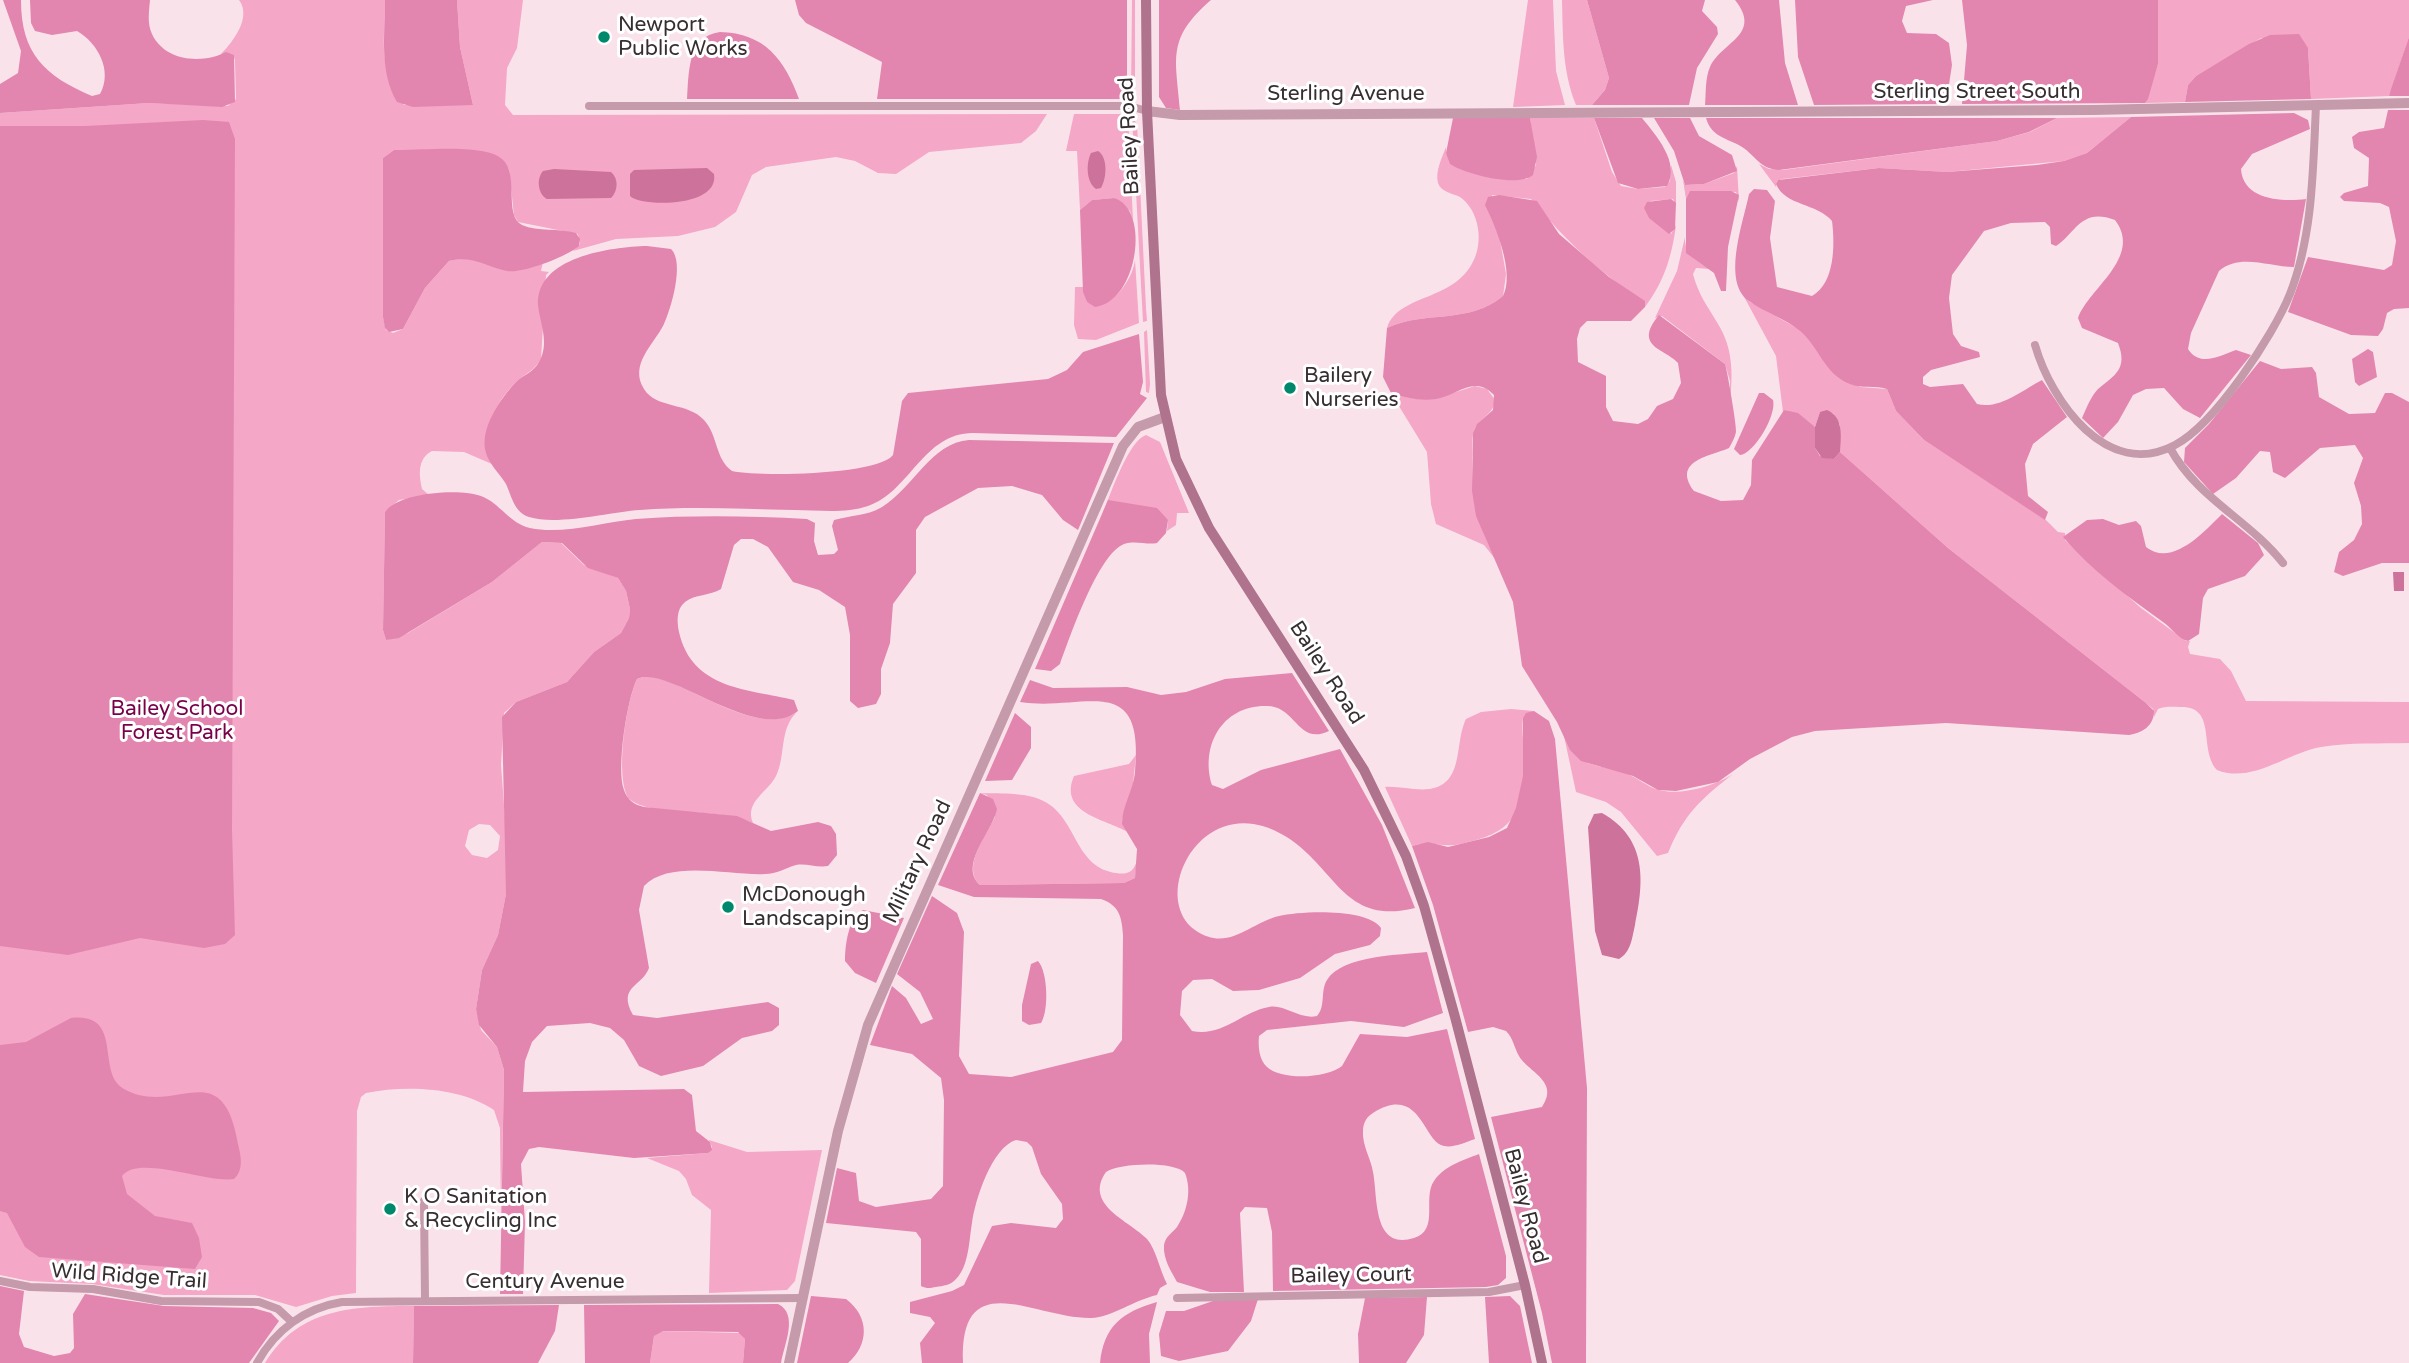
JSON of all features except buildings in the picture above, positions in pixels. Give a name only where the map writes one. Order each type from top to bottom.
[{"type":"main road","name":"Bailey Road","points":[[1146,0],[1147,111],[1165,417],[1182,477],[1199,511],[1348,742],[1402,845],[1428,920],[1525,1286],[1542,1363]]},
{"type":"street","name":"Sterling Street South","points":[[1545,112],[2116,110],[2409,103]]},
{"type":"street","points":[[589,106],[1129,106],[1147,111]]},
{"type":"street","points":[[2035,345],[2044,373],[2077,422],[2093,438],[2128,452],[2170,448],[2199,426],[2268,340],[2288,298],[2299,267],[2309,220],[2316,106]]},
{"type":"street","name":"Sterling Avenue","points":[[1147,111],[1180,115],[1545,112]]},
{"type":"street","name":"Military Road","points":[[789,1363],[848,1088],[883,985],[1125,443],[1140,425],[1165,417]]},
{"type":"street","points":[[2170,448],[2198,487],[2267,543],[2283,562]]},
{"type":"street","points":[[424,1201],[425,1300]]},
{"type":"street","name":"Wild Ridge Trail","points":[[0,1281],[30,1287],[93,1289],[161,1301],[256,1302],[278,1309],[292,1322]]},
{"type":"street","name":"Bailey Court","points":[[1177,1298],[1489,1292],[1525,1286]]},
{"type":"street","name":"Century Avenue","points":[[292,1322],[333,1303],[802,1298]]},
{"type":"street","points":[[257,1363],[272,1340],[292,1322]]},
{"type":"green space","points":[[3,0],[21,0],[25,35],[39,61],[61,80],[92,96],[100,94],[105,76],[97,50],[77,31],[52,35],[35,31],[31,23],[30,0],[150,0],[150,30],[166,50],[185,58],[196,59],[226,52],[234,55],[235,102],[222,107],[149,103],[0,113],[0,84],[18,73],[21,51]]},
{"type":"green space","name":"Bailey School Forest Park","points":[[239,0],[385,0],[386,67],[395,92],[404,105],[473,105],[460,47],[457,0],[523,0],[517,48],[507,68],[505,105],[513,115],[1047,114],[1036,131],[1021,143],[929,152],[896,174],[878,173],[855,161],[836,157],[766,167],[752,175],[736,212],[715,227],[678,236],[616,239],[573,251],[580,244],[578,234],[518,222],[514,215],[509,169],[476,151],[394,150],[383,158],[383,317],[386,330],[393,333],[403,329],[425,288],[449,261],[474,260],[514,270],[543,262],[541,271],[549,272],[546,275],[541,359],[509,389],[496,409],[487,431],[486,443],[492,464],[464,452],[432,451],[421,463],[420,473],[422,489],[429,495],[399,500],[385,512],[383,630],[386,640],[408,633],[492,582],[542,542],[561,543],[584,565],[618,578],[626,591],[630,609],[629,618],[621,633],[594,652],[567,682],[516,702],[504,713],[501,765],[506,832],[506,894],[498,935],[482,970],[476,1009],[481,1030],[497,1047],[504,1070],[501,1223],[500,1128],[494,1110],[480,1102],[449,1092],[398,1089],[366,1093],[361,1097],[357,1111],[356,1293],[332,1296],[296,1307],[255,1295],[164,1295],[92,1284],[29,1281],[0,1275],[0,113],[149,103],[228,106],[236,99],[235,60],[233,55],[221,54],[239,29],[242,7]],"holes":[[[479,824],[490,825],[500,836],[498,850],[487,858],[472,855],[465,846],[469,830]]]},
{"type":"green space","points":[[385,0],[457,0],[460,47],[473,105],[413,107],[397,102],[385,65]]},
{"type":"green space","points":[[795,0],[1127,0],[1127,99],[877,99],[882,62],[806,23],[799,15]]},
{"type":"green space","points":[[1132,0],[1135,0],[1135,88],[1131,97]]},
{"type":"green space","points":[[1159,0],[1211,0],[1187,26],[1180,38],[1176,63],[1180,110],[1166,108],[1159,97]]},
{"type":"green space","points":[[1528,0],[1553,0],[1556,71],[1565,105],[1513,107]]},
{"type":"green space","points":[[1562,0],[1587,0],[1609,78],[1605,90],[1592,105],[1576,105],[1571,92],[1564,53]]},
{"type":"green space","points":[[1587,0],[1705,0],[1702,11],[1717,27],[1718,34],[1697,68],[1689,105],[1592,105],[1605,90],[1609,78]]},
{"type":"green space","points":[[1735,0],[1779,0],[1785,63],[1798,105],[1705,105],[1706,81],[1710,67],[1715,58],[1742,30],[1742,12]]},
{"type":"green space","points":[[1795,0],[1933,0],[1906,6],[1902,21],[1907,33],[1936,34],[1949,43],[1952,65],[1946,104],[1814,105],[1798,57]]},
{"type":"green space","points":[[1962,0],[2158,0],[2158,64],[2148,99],[2145,103],[1962,104],[1967,45]]},
{"type":"green space","points":[[2158,0],[2409,0],[2409,37],[2389,96],[2311,99],[2308,48],[2261,38],[2196,76],[2188,85],[2185,102],[2145,103],[2158,64]]},
{"type":"green space","points":[[720,32],[749,37],[771,51],[787,72],[799,99],[687,99],[690,67],[696,48],[701,40]]},
{"type":"green space","points":[[2299,34],[2308,48],[2311,99],[2185,102],[2188,85],[2196,76],[2249,44],[2270,35]]},
{"type":"green space","points":[[2409,37],[2409,96],[2389,96],[2391,89]]},
{"type":"green space","points":[[2388,110],[2409,110],[2409,308],[2394,309],[2387,313],[2383,329],[2378,336],[2351,335],[2288,312],[2308,257],[2384,270],[2392,265],[2396,241],[2389,207],[2380,203],[2344,201],[2340,197],[2344,193],[2368,186],[2369,158],[2354,148],[2352,137],[2359,132],[2384,128]]},
{"type":"green space","points":[[2294,113],[2308,120],[2310,129],[2252,154],[2241,169],[2243,179],[2256,193],[2275,199],[2306,199],[2294,267],[2245,262],[2227,266],[2219,271],[2191,333],[2188,349],[2198,358],[2205,359],[2236,350],[2251,355],[2200,418],[2183,409],[2164,388],[2146,389],[2133,395],[2118,422],[2103,438],[2082,418],[2095,392],[2121,365],[2118,343],[2082,328],[2078,318],[2111,272],[2123,247],[2122,234],[2115,220],[2104,217],[2087,219],[2056,246],[2051,244],[2050,227],[2045,222],[2011,223],[1984,231],[1952,275],[1949,298],[1953,334],[1961,346],[1979,352],[1980,357],[1931,370],[1923,377],[1923,384],[1930,387],[1963,384],[1977,404],[1985,405],[2002,402],[2042,380],[2067,417],[2033,444],[2025,464],[2028,496],[2048,512],[2045,520],[1924,440],[1896,411],[1887,389],[1864,387],[1841,380],[1800,331],[1749,301],[1736,280],[1739,234],[1749,194],[1754,189],[1767,190],[1775,201],[1770,238],[1777,287],[1812,296],[1820,290],[1829,273],[1833,252],[1832,221],[1826,215],[1786,197],[1776,184],[1778,180],[1879,168],[1947,172],[2037,165],[2064,161],[2087,153],[2131,117]]},
{"type":"green space","points":[[1074,114],[1128,114],[1133,221],[1130,211],[1114,198],[1092,200],[1080,210],[1077,151],[1066,151]]},
{"type":"green space","points":[[1132,117],[1137,124],[1147,321],[1143,322]]},
{"type":"green space","points":[[2131,117],[2087,153],[2064,161],[1947,172],[1879,168],[1782,179],[1777,181],[1776,187],[1759,164],[1769,169],[1783,170],[1997,141],[2030,132],[2057,118]]},
{"type":"green space","points":[[1453,118],[1530,118],[1537,157],[1533,175],[1526,179],[1504,180],[1467,172],[1450,164],[1446,153]]},
{"type":"green space","points":[[1530,118],[1594,118],[1612,172],[1621,186],[1638,189],[1665,187],[1670,181],[1671,165],[1676,182],[1676,206],[1673,199],[1650,201],[1671,234],[1676,225],[1666,268],[1652,298],[1645,307],[1645,303],[1584,255],[1531,199],[1492,195],[1506,274],[1503,296],[1475,311],[1416,319],[1387,328],[1394,316],[1404,308],[1459,280],[1470,268],[1477,251],[1478,228],[1470,207],[1438,183],[1438,169],[1446,147],[1446,153],[1495,178],[1527,179],[1536,165]]},
{"type":"green space","points":[[1594,118],[1642,118],[1665,149],[1669,159],[1671,168],[1667,186],[1638,189],[1618,183]]},
{"type":"green space","points":[[1654,118],[1690,118],[1699,136],[1732,155],[1737,171],[1704,184],[1685,185],[1674,151]]},
{"type":"green space","points":[[1706,118],[2057,118],[2029,132],[1997,141],[1779,170],[1764,166],[1745,149],[1717,134]]},
{"type":"green space","points":[[203,120],[229,122],[235,139],[232,829],[235,935],[225,944],[204,948],[140,938],[68,955],[0,946],[0,126],[85,126]]},
{"type":"green space","points":[[466,149],[493,154],[502,159],[510,174],[516,220],[528,227],[576,233],[580,239],[579,246],[565,255],[523,270],[507,271],[465,259],[449,261],[425,288],[403,329],[389,332],[385,328],[383,317],[383,158],[394,150]]},
{"type":"green space","points":[[1737,166],[1739,202],[1736,192],[1691,191],[1686,199],[1683,180],[1685,185],[1704,184],[1734,173]]},
{"type":"green space","points":[[1690,191],[1731,191],[1739,195],[1728,247],[1726,291],[1721,291],[1714,273],[1686,253],[1686,199]]},
{"type":"green space","points":[[1499,195],[1537,201],[1559,234],[1609,277],[1645,301],[1645,307],[1631,321],[1587,321],[1580,328],[1577,339],[1578,362],[1606,376],[1606,407],[1613,421],[1638,424],[1648,419],[1657,406],[1673,399],[1681,383],[1678,363],[1650,341],[1649,334],[1659,315],[1725,364],[1736,434],[1729,448],[1704,457],[1690,466],[1687,472],[1688,481],[1694,491],[1721,501],[1743,500],[1751,485],[1752,460],[1784,410],[1798,413],[1815,427],[1815,448],[1820,456],[1834,459],[1840,452],[1948,548],[2146,703],[2154,711],[2150,725],[2129,735],[1946,723],[1815,731],[1792,737],[1750,759],[1718,782],[1676,791],[1658,790],[1633,776],[1581,761],[1570,750],[1557,722],[1522,666],[1513,602],[1476,516],[1472,491],[1473,433],[1477,424],[1493,410],[1494,395],[1487,389],[1472,386],[1436,399],[1413,399],[1391,393],[1383,377],[1387,328],[1416,319],[1475,311],[1503,296],[1507,275],[1503,250],[1485,205],[1488,197]]},
{"type":"green space","points":[[1114,198],[1126,206],[1133,219],[1136,236],[1134,255],[1130,273],[1121,289],[1110,301],[1095,307],[1087,302],[1083,292],[1080,210],[1092,200]]},
{"type":"green space","points":[[1671,199],[1676,203],[1675,229],[1669,234],[1649,218],[1644,208],[1647,202]]},
{"type":"green space","points":[[1685,237],[1689,252],[1710,269],[1696,268],[1693,274],[1700,294],[1727,342],[1731,371],[1730,401],[1730,381],[1725,364],[1662,316],[1655,318],[1677,271]]},
{"type":"green space","points":[[647,246],[671,249],[675,255],[677,275],[666,319],[641,364],[640,380],[644,389],[656,400],[690,410],[704,420],[722,460],[732,471],[766,474],[817,473],[883,462],[893,455],[902,401],[908,393],[1048,379],[1067,370],[1083,352],[1139,334],[1143,382],[1140,394],[1147,398],[1116,437],[973,433],[956,436],[941,442],[929,452],[883,499],[850,510],[678,508],[554,520],[524,515],[517,508],[506,484],[487,457],[485,434],[492,415],[504,397],[516,382],[537,365],[542,355],[544,341],[538,305],[541,289],[549,276],[578,258],[596,252]]},
{"type":"green space","points":[[1135,260],[1139,323],[1096,340],[1078,339],[1074,325],[1075,287],[1083,287],[1087,302],[1104,303],[1125,285]]},
{"type":"green space","points":[[1742,293],[1750,302],[1797,328],[1860,387],[1887,389],[1896,411],[1924,440],[2046,520],[2058,532],[2065,533],[2065,540],[2141,608],[2186,641],[2190,641],[2190,654],[2220,659],[2231,671],[2246,701],[2409,702],[2409,743],[2332,745],[2308,750],[2243,773],[2217,770],[2199,713],[2192,709],[2166,707],[2158,709],[2154,717],[2153,709],[2146,703],[1948,548],[1840,452],[1840,425],[1833,413],[1820,412],[1815,427],[1785,410],[1783,412],[1776,356]]},
{"type":"green space","points":[[1147,330],[1149,393],[1146,392],[1144,332]]},
{"type":"green space","points":[[2368,349],[2373,352],[2377,377],[2359,386],[2355,382],[2352,359]]},
{"type":"green space","points":[[2260,361],[2281,369],[2312,367],[2316,373],[2319,397],[2349,414],[2375,413],[2385,393],[2392,393],[2409,402],[2409,563],[2382,563],[2343,576],[2334,572],[2339,552],[2354,540],[2362,524],[2361,506],[2354,483],[2363,458],[2355,445],[2320,448],[2285,478],[2273,472],[2270,452],[2260,451],[2236,478],[2213,494],[2184,462],[2185,448],[2209,424]]},
{"type":"green space","points":[[1475,386],[1487,389],[1495,400],[1492,409],[1474,431],[1472,458],[1477,511],[1496,560],[1484,545],[1436,524],[1431,504],[1427,452],[1391,393],[1410,398],[1434,399]]},
{"type":"green space","points":[[1759,393],[1764,393],[1773,400],[1772,415],[1758,441],[1746,453],[1740,455],[1734,449]]},
{"type":"green space","points":[[1146,435],[1160,442],[1189,513],[1177,513],[1176,525],[1167,531],[1168,520],[1103,512],[1127,457],[1139,439]]},
{"type":"green space","points":[[969,440],[1114,443],[1078,530],[1063,520],[1042,495],[1012,486],[978,488],[925,517],[916,530],[916,573],[893,604],[890,643],[881,669],[881,694],[876,704],[858,708],[850,701],[850,635],[845,607],[819,590],[793,582],[768,547],[753,539],[741,539],[734,545],[721,589],[693,598],[682,605],[678,616],[679,632],[686,651],[696,666],[709,676],[741,689],[794,700],[798,711],[780,719],[759,718],[737,712],[669,682],[651,677],[637,679],[626,717],[621,767],[624,790],[632,802],[644,807],[737,816],[771,831],[818,822],[831,826],[836,834],[837,855],[828,866],[796,865],[765,874],[685,871],[655,878],[644,886],[639,910],[649,968],[629,992],[629,1005],[633,1015],[657,1018],[768,1002],[779,1008],[779,1025],[772,1031],[742,1038],[703,1066],[661,1076],[639,1066],[624,1040],[610,1028],[590,1023],[547,1026],[532,1042],[525,1061],[523,1092],[684,1089],[692,1095],[696,1131],[710,1142],[712,1150],[708,1153],[634,1158],[539,1147],[529,1149],[521,1164],[525,1222],[523,1294],[500,1294],[504,1070],[497,1047],[479,1025],[476,1009],[482,970],[498,935],[506,894],[502,717],[516,702],[567,682],[594,652],[621,633],[629,618],[630,609],[626,591],[618,578],[588,568],[562,543],[542,542],[492,582],[399,638],[386,640],[383,630],[385,512],[392,505],[416,496],[459,492],[488,499],[510,518],[530,528],[543,530],[657,518],[721,516],[807,519],[815,523],[814,541],[818,555],[834,554],[838,550],[832,526],[834,520],[865,514],[882,507],[933,457],[956,443]]},
{"type":"green space","points":[[1108,500],[1157,508],[1168,520],[1166,533],[1157,543],[1128,543],[1114,551],[1095,579],[1060,664],[1051,671],[1035,669]]},
{"type":"green space","points":[[2222,514],[2258,543],[2264,555],[2245,576],[2208,589],[2203,598],[2199,634],[2188,641],[2110,582],[2063,537],[2087,520],[2103,519],[2119,525],[2136,521],[2141,526],[2146,547],[2166,553],[2187,545]]},
{"type":"green space","points":[[1292,673],[1329,731],[1319,734],[1303,730],[1285,712],[1277,708],[1267,706],[1238,712],[1218,730],[1212,743],[1209,770],[1212,785],[1223,789],[1261,770],[1340,749],[1382,825],[1415,908],[1391,911],[1371,909],[1342,890],[1317,863],[1285,836],[1256,824],[1230,825],[1208,835],[1192,852],[1181,872],[1178,894],[1182,914],[1195,930],[1218,939],[1228,938],[1279,916],[1333,913],[1362,917],[1374,922],[1381,928],[1380,936],[1370,945],[1335,954],[1300,978],[1259,990],[1233,991],[1212,979],[1193,980],[1182,991],[1180,1015],[1192,1031],[1203,1032],[1223,1027],[1269,1007],[1304,1016],[1317,1016],[1327,980],[1345,965],[1373,958],[1427,952],[1443,1013],[1404,1027],[1351,1021],[1267,1030],[1259,1036],[1260,1053],[1264,1064],[1274,1071],[1294,1076],[1316,1075],[1342,1066],[1360,1034],[1407,1037],[1447,1029],[1475,1139],[1444,1146],[1437,1142],[1411,1109],[1401,1105],[1389,1106],[1371,1115],[1364,1123],[1363,1136],[1373,1172],[1377,1207],[1384,1229],[1391,1237],[1400,1240],[1422,1234],[1429,1221],[1429,1196],[1434,1181],[1448,1167],[1479,1154],[1506,1256],[1506,1278],[1498,1285],[1486,1287],[1273,1291],[1272,1232],[1267,1208],[1245,1207],[1240,1213],[1244,1292],[1210,1292],[1177,1282],[1165,1255],[1166,1240],[1177,1227],[1186,1208],[1188,1187],[1185,1173],[1159,1165],[1123,1167],[1106,1172],[1100,1184],[1100,1194],[1112,1211],[1150,1243],[1167,1284],[1160,1288],[1157,1295],[1107,1315],[1091,1318],[1004,1303],[987,1305],[973,1314],[965,1332],[963,1363],[922,1363],[920,1343],[935,1323],[930,1317],[910,1313],[910,1302],[952,1291],[964,1285],[992,1226],[1011,1223],[1056,1228],[1063,1219],[1062,1204],[1041,1174],[1032,1147],[1027,1142],[1016,1140],[1007,1145],[992,1163],[974,1213],[964,1267],[949,1284],[930,1288],[921,1286],[921,1239],[916,1232],[826,1223],[837,1168],[856,1173],[859,1201],[876,1207],[931,1199],[943,1186],[944,1100],[941,1078],[912,1054],[870,1045],[892,986],[906,998],[921,1024],[933,1019],[920,992],[897,974],[932,896],[957,913],[964,932],[959,1056],[969,1074],[1011,1077],[1113,1052],[1122,1040],[1123,935],[1116,908],[1101,899],[974,897],[938,885],[980,793],[993,799],[997,809],[975,858],[974,877],[980,885],[1124,883],[1135,878],[1137,849],[1122,824],[1135,773],[1136,740],[1130,719],[1120,707],[1105,702],[1020,702],[1030,680],[1053,688],[1127,687],[1161,695],[1186,692],[1225,679]]},
{"type":"green space","points":[[647,676],[664,680],[740,713],[759,718],[778,719],[796,713],[787,727],[776,776],[754,803],[751,816],[753,823],[722,815],[653,808],[628,798],[622,773],[626,721],[637,679]]},
{"type":"green space","points":[[1511,709],[1534,711],[1523,718],[1523,780],[1521,796],[1512,819],[1492,834],[1478,840],[1454,845],[1412,846],[1385,787],[1430,789],[1441,785],[1454,771],[1466,719],[1481,712]]},
{"type":"green space","points":[[1534,711],[1549,721],[1555,739],[1587,1088],[1586,1363],[1552,1363],[1542,1313],[1491,1117],[1542,1107],[1547,1098],[1545,1084],[1523,1062],[1506,1031],[1493,1027],[1468,1032],[1433,905],[1412,846],[1428,842],[1448,847],[1489,837],[1507,828],[1516,808],[1523,776],[1523,718],[1526,713]]},
{"type":"green space","points":[[1015,713],[1031,727],[1031,748],[1012,780],[985,781]]},
{"type":"green space","points":[[1564,736],[1582,760],[1625,773],[1650,787],[1667,792],[1697,789],[1733,774],[1694,809],[1680,828],[1668,853],[1657,856],[1621,812],[1606,802],[1576,792]]},
{"type":"green space","points":[[1136,755],[1132,794],[1122,820],[1128,832],[1078,807],[1072,799],[1074,776],[1129,764]]},
{"type":"green space","points":[[980,793],[1034,797],[1050,805],[1059,813],[1093,863],[1103,869],[1124,874],[1134,868],[1137,861],[1135,878],[1124,883],[980,885],[973,870],[974,861],[995,817],[987,795]]},
{"type":"green space","points":[[863,910],[904,918],[876,983],[855,973],[845,961],[851,926]]},
{"type":"green space","points":[[1038,961],[1044,974],[1045,1010],[1041,1023],[1029,1025],[1022,1021],[1022,1005],[1031,964]]},
{"type":"green space","points":[[71,1018],[88,1019],[98,1024],[104,1034],[111,1070],[124,1089],[143,1096],[161,1097],[194,1092],[208,1093],[221,1100],[231,1116],[241,1158],[239,1171],[234,1179],[157,1168],[130,1170],[122,1176],[127,1194],[155,1216],[192,1223],[199,1238],[202,1257],[195,1269],[39,1257],[25,1247],[7,1213],[0,1211],[0,1045],[26,1042]]},
{"type":"green space","points":[[709,1140],[747,1152],[822,1150],[795,1281],[787,1290],[709,1293],[711,1210],[692,1195],[686,1179],[679,1171],[647,1158],[708,1153],[712,1147]]},
{"type":"green space","points":[[0,1286],[24,1291],[19,1334],[24,1347],[54,1356],[70,1353],[74,1348],[73,1314],[85,1294],[164,1306],[253,1308],[271,1313],[279,1321],[249,1363],[0,1363]]},
{"type":"green space","points":[[811,1296],[846,1299],[859,1314],[863,1322],[863,1340],[848,1363],[797,1363]]},
{"type":"green space","points":[[1510,1296],[1520,1306],[1532,1363],[1489,1363],[1485,1297]]},
{"type":"green space","points":[[1427,1297],[1424,1335],[1406,1363],[1359,1363],[1358,1334],[1365,1298]]},
{"type":"green space","points":[[1258,1299],[1251,1321],[1228,1351],[1179,1361],[1161,1356],[1159,1334],[1166,1311],[1184,1311],[1213,1301]]},
{"type":"green space","points":[[1157,1302],[1149,1334],[1150,1363],[1100,1363],[1106,1339],[1117,1322],[1134,1311]]},
{"type":"green space","points":[[778,1304],[788,1315],[789,1322],[781,1363],[743,1363],[745,1339],[738,1332],[663,1331],[654,1336],[650,1363],[585,1363],[584,1305]]},
{"type":"green space","points":[[559,1305],[555,1331],[538,1363],[413,1363],[414,1306]]},
{"type":"green space","points":[[414,1306],[413,1363],[265,1363],[294,1330],[312,1320],[350,1309]]},
{"type":"green space","points":[[658,1331],[740,1333],[745,1339],[743,1363],[650,1363],[654,1336]]},
{"type":"shaded area","points":[[1098,151],[1104,158],[1105,173],[1101,188],[1096,189],[1090,182],[1088,162],[1091,153]]},
{"type":"shaded area","points":[[707,168],[714,174],[713,185],[693,199],[663,203],[637,200],[630,196],[630,174],[634,170]]},
{"type":"shaded area","points":[[554,169],[611,172],[617,185],[615,192],[611,198],[547,199],[540,190],[539,178],[543,171]]},
{"type":"shaded area","points":[[1827,410],[1836,417],[1840,428],[1840,452],[1834,459],[1822,458],[1815,448],[1815,427],[1820,412]]},
{"type":"shaded area","points":[[2393,572],[2404,572],[2404,591],[2394,591]]},
{"type":"shaded area","points":[[1602,813],[1628,835],[1635,849],[1641,878],[1632,940],[1629,949],[1619,959],[1602,955],[1595,931],[1588,827],[1594,814]]},
{"type":"place","name":"Newport Public Works","points":[[604,37]]},
{"type":"place","name":"Bailery Nurseries","points":[[1290,388]]},
{"type":"place","name":"McDonough Landscaping","points":[[728,907]]},
{"type":"place","name":"K O Sanitation & Recycling Inc","points":[[390,1209]]}]
